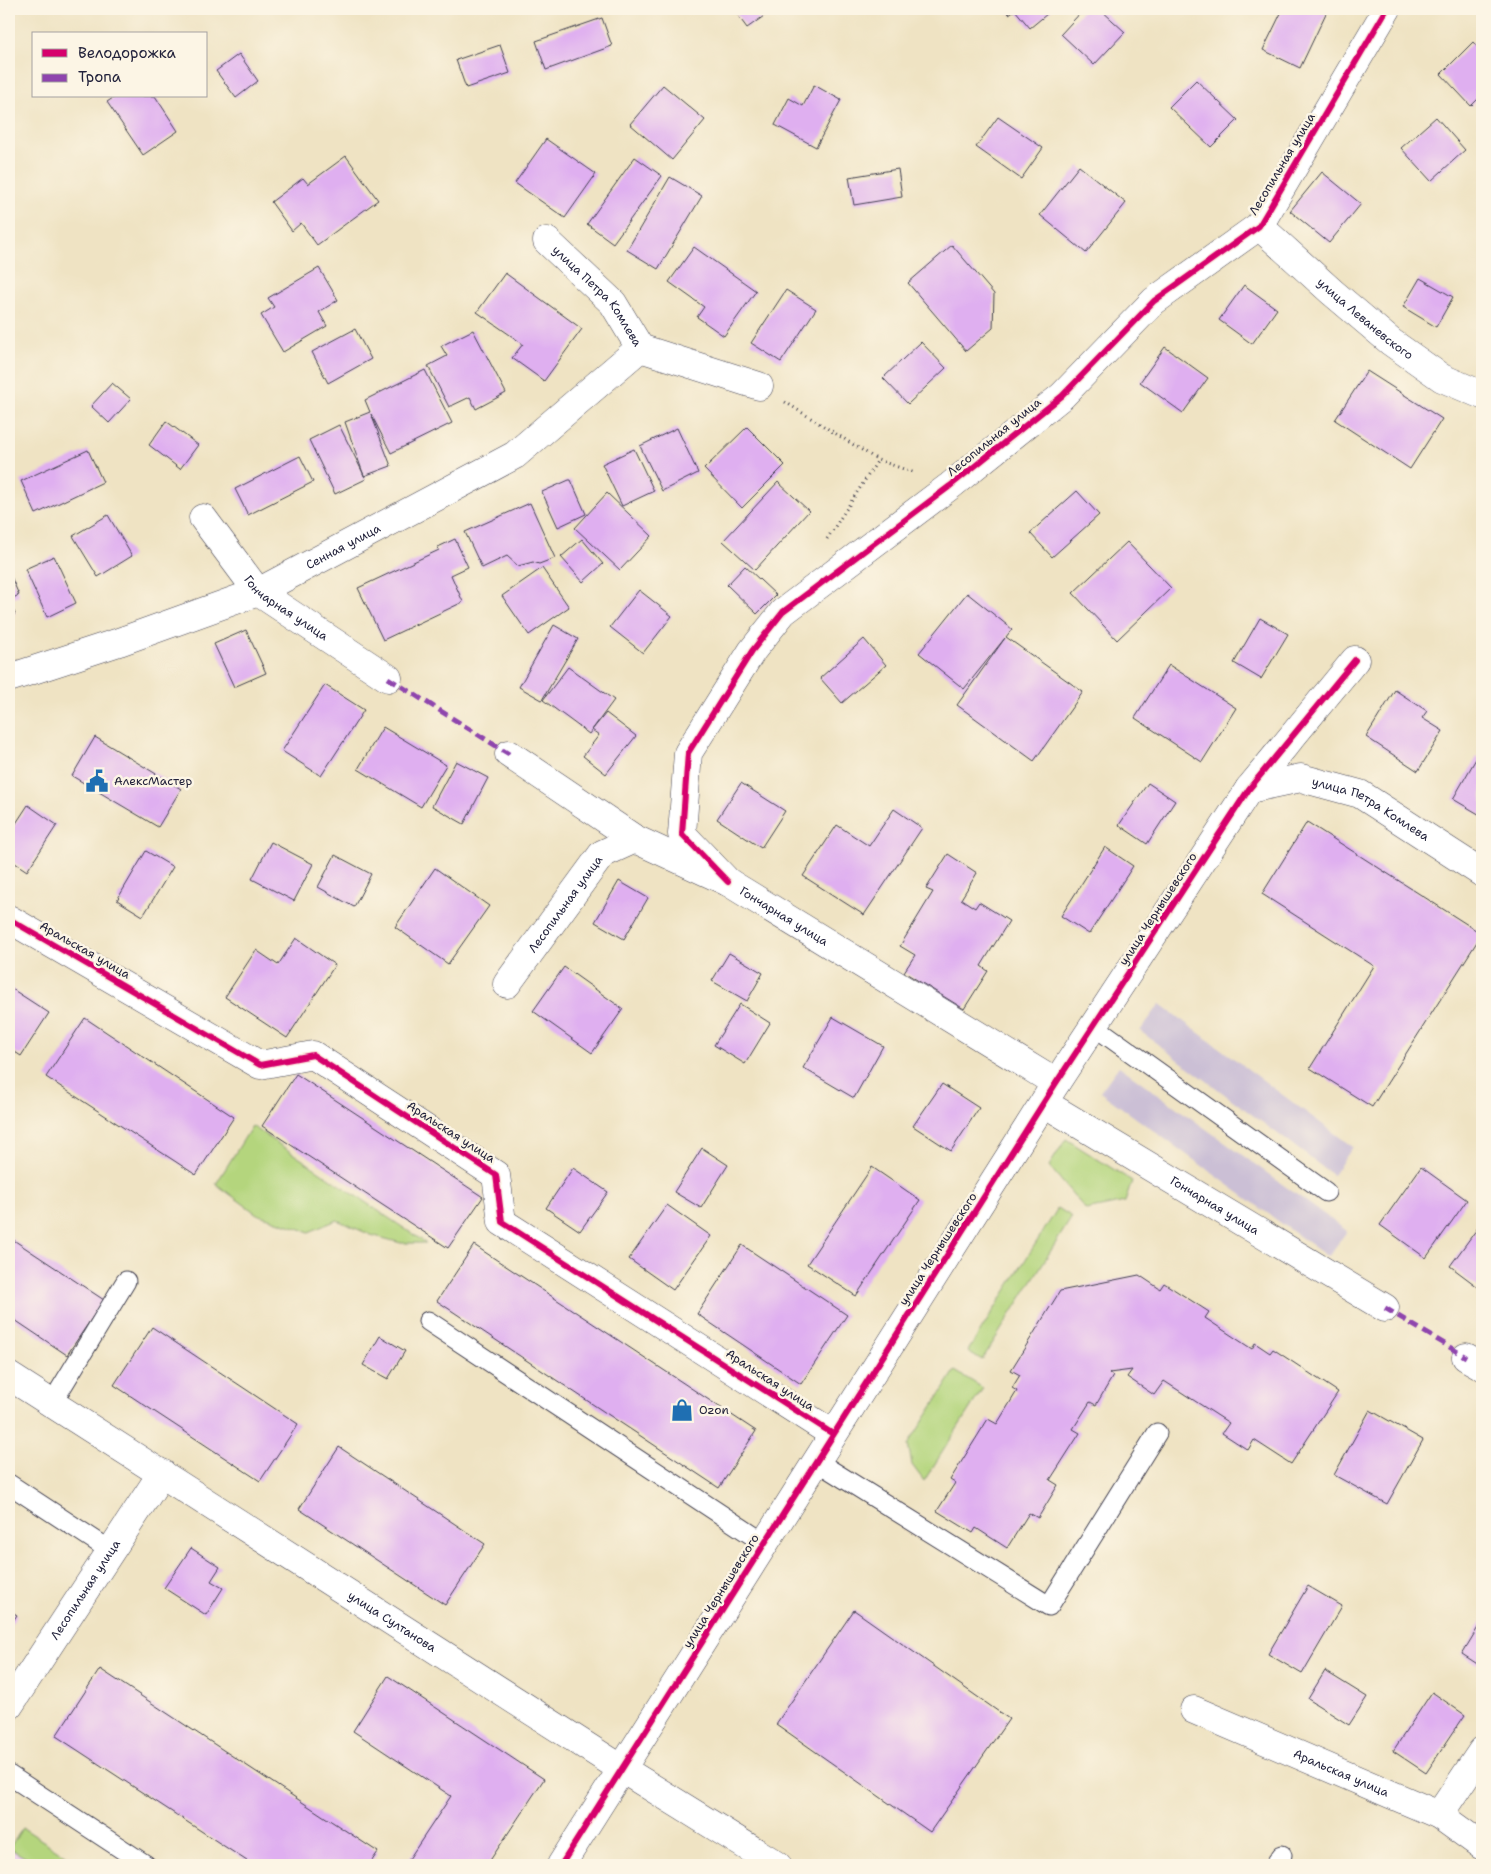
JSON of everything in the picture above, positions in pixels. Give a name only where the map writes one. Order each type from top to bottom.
[{"type":"street","name":"Лесопильная улица","points":[[728,882],[682,834],[688,753],[752,651],[783,612],[950,486],[1055,402],[1154,301],[1259,226],[1387,9]]},
{"type":"street","name":"улица Леваневского","points":[[1259,226],[1391,342],[1442,378],[1482,395]]},
{"type":"street","name":"улица Петра Комлева","points":[[547,241],[613,303],[640,348],[759,386]]},
{"type":"street","name":"Сенная улица","points":[[9,678],[119,642],[258,592],[516,455],[640,348]]},
{"type":"street","name":"Гончарная улица","points":[[203,518],[258,592],[388,678]]},
{"type":"street","name":"улица Чернышевского","points":[[561,1865],[1050,1093],[1249,789],[1355,660]]},
{"type":"street","name":"Гончарная улица","points":[[509,754],[635,839],[728,882],[1050,1093],[1385,1308]]},
{"type":"street","name":"улица Петра Комлева","points":[[1249,789],[1301,778],[1360,794],[1482,873]]},
{"type":"street","name":"Лесопильная улица","points":[[507,984],[602,854],[635,839]]},
{"type":"street","name":"Аральская улица","points":[[9,919],[260,1065],[314,1055],[496,1176],[502,1222],[833,1434]]},
{"type":"street","name":"улица Султанова","points":[[9,1376],[622,1769],[777,1865]]},
{"type":"street","name":"Лесопильная улица","points":[[9,1706],[162,1473]]},
{"type":"street","name":"Аральская улица","points":[[1194,1710],[1438,1815],[1482,1846]]},
{"type":"street","points":[[1438,1815],[1482,1750]]},
{"type":"lane","points":[[1094,1026],[1326,1192]]},
{"type":"lane","points":[[52,1403],[126,1281]]},
{"type":"lane","points":[[428,1321],[764,1543]]},
{"type":"lane","points":[[816,1461],[1049,1606],[1157,1432]]},
{"type":"lane","points":[[9,1484],[111,1551]]},
{"type":"lane","points":[[9,1775],[146,1865]]},
{"type":"path","points":[[759,386],[878,460]]},
{"type":"shaded area","points":[[1160,1004],[1353,1147],[1333,1175],[1140,1031]]},
{"type":"shaded area","points":[[1119,1066],[1347,1231],[1328,1257],[1100,1092]]},
{"type":"shaded area","points":[[9,1848],[38,1865],[9,1865]]},
{"type":"green space","points":[[252,1126],[426,1243],[401,1243],[371,1235],[337,1220],[309,1232],[257,1214],[216,1184]]},
{"type":"green space","points":[[1066,1139],[1132,1181],[1125,1202],[1086,1210],[1049,1166]]},
{"type":"green space","points":[[1058,1208],[1072,1217],[982,1360],[968,1351]]},
{"type":"green space","points":[[955,1371],[983,1388],[924,1481],[912,1465],[908,1445]]},
{"type":"green space","points":[[23,1828],[80,1865],[38,1865],[9,1848]]},
{"type":"building","points":[[733,9],[774,9],[747,28]]},
{"type":"building","points":[[1005,9],[1053,9],[1030,28],[1015,10],[1009,14]]},
{"type":"building","points":[[1084,9],[1100,9],[1125,32],[1094,65],[1061,34]]},
{"type":"building","points":[[1283,9],[1328,9],[1300,68],[1263,50]]},
{"type":"building","points":[[602,18],[612,46],[546,70],[536,41]]},
{"type":"building","points":[[1473,42],[1482,52],[1482,95],[1471,106],[1441,74]]},
{"type":"building","points":[[500,45],[510,73],[466,88],[456,60]]},
{"type":"building","points":[[239,54],[258,81],[236,98],[216,71]]},
{"type":"building","points":[[1196,80],[1238,120],[1211,147],[1169,107]]},
{"type":"building","points":[[663,85],[705,120],[672,160],[630,124]]},
{"type":"building","points":[[814,85],[841,100],[816,147],[775,125],[789,98],[803,106]]},
{"type":"building","points":[[113,98],[156,98],[178,131],[143,155],[107,102]]},
{"type":"building","points":[[998,117],[1043,148],[1021,179],[976,147]]},
{"type":"building","points":[[1436,117],[1465,150],[1431,181],[1401,148]]},
{"type":"building","points":[[546,139],[596,174],[565,218],[515,183]]},
{"type":"building","points":[[346,156],[378,200],[317,245],[301,223],[292,231],[271,202],[303,178],[308,184]]},
{"type":"building","points":[[635,157],[662,176],[613,243],[587,224]]},
{"type":"building","points":[[1079,166],[1126,203],[1086,253],[1040,215]]},
{"type":"building","points":[[898,169],[902,197],[854,205],[849,177]]},
{"type":"building","points":[[1322,172],[1361,204],[1329,243],[1290,211]]},
{"type":"building","points":[[670,177],[702,196],[658,269],[627,250]]},
{"type":"building","points":[[952,245],[994,294],[993,328],[966,351],[908,283]]},
{"type":"building","points":[[694,247],[756,291],[724,336],[697,317],[704,307],[669,282]]},
{"type":"building","points":[[319,268],[338,300],[319,312],[327,326],[283,352],[261,315],[274,307],[268,298]]},
{"type":"building","points":[[505,273],[582,329],[544,381],[512,358],[523,344],[477,312]]},
{"type":"building","points":[[1420,278],[1453,297],[1436,327],[1403,307]]},
{"type":"building","points":[[1244,285],[1277,309],[1252,344],[1219,320]]},
{"type":"building","points":[[786,290],[816,309],[781,362],[751,343]]},
{"type":"building","points":[[355,329],[371,359],[328,383],[312,352]]},
{"type":"building","points":[[473,330],[506,393],[476,409],[470,397],[449,407],[428,366],[447,356],[441,346]]},
{"type":"building","points":[[921,342],[946,368],[908,404],[883,378]]},
{"type":"building","points":[[1165,347],[1208,378],[1183,413],[1140,382]]},
{"type":"building","points":[[425,370],[452,423],[391,453],[371,414],[391,466],[364,476],[345,422],[370,412],[365,400]]},
{"type":"building","points":[[1367,371],[1442,419],[1410,469],[1335,420]]},
{"type":"building","points":[[112,383],[131,399],[109,423],[91,406]]},
{"type":"building","points":[[166,421],[198,445],[180,469],[149,445]]},
{"type":"building","points":[[339,425],[366,479],[335,494],[309,440]]},
{"type":"building","points":[[747,427],[785,465],[742,508],[704,469]]},
{"type":"building","points":[[677,428],[698,473],[662,491],[640,446]]},
{"type":"building","points":[[634,449],[654,491],[622,506],[602,464]]},
{"type":"building","points":[[88,450],[103,482],[36,514],[21,481]]},
{"type":"building","points":[[300,456],[313,482],[248,515],[235,489]]},
{"type":"building","points":[[571,480],[586,514],[558,527],[542,492]]},
{"type":"building","points":[[778,482],[809,511],[755,570],[723,541]]},
{"type":"building","points":[[1077,491],[1099,515],[1052,557],[1030,533]]},
{"type":"building","points":[[607,493],[652,536],[620,570],[575,528]]},
{"type":"building","points":[[530,503],[555,558],[539,564],[533,562],[518,566],[507,556],[482,568],[465,532]]},
{"type":"building","points":[[108,515],[132,556],[98,577],[73,536]]},
{"type":"building","points":[[455,539],[468,567],[451,575],[463,602],[383,640],[358,588],[439,550],[438,547]]},
{"type":"building","points":[[582,539],[603,564],[583,582],[561,557]]},
{"type":"building","points":[[1127,542],[1171,588],[1117,640],[1073,593]]},
{"type":"building","points":[[54,556],[76,603],[47,617],[25,569]]},
{"type":"building","points":[[745,566],[776,595],[757,614],[727,585]]},
{"type":"building","points":[[542,568],[569,607],[529,635],[502,596]]},
{"type":"building","points":[[9,572],[19,595],[9,600]]},
{"type":"building","points":[[639,590],[672,616],[643,653],[610,627]]},
{"type":"building","points":[[967,593],[1012,629],[1006,637],[1083,692],[1034,761],[957,705],[1005,638],[964,689],[919,653]]},
{"type":"building","points":[[9,600],[15,614],[9,617]]},
{"type":"building","points":[[1260,618],[1288,634],[1261,679],[1234,663]]},
{"type":"building","points":[[554,625],[578,639],[542,700],[519,687]]},
{"type":"building","points":[[246,630],[266,673],[234,687],[214,644]]},
{"type":"building","points":[[864,639],[886,665],[842,703],[820,678]]},
{"type":"building","points":[[1169,665],[1236,708],[1202,762],[1135,718]]},
{"type":"building","points":[[568,667],[614,700],[589,734],[543,700]]},
{"type":"building","points":[[325,685],[364,710],[321,776],[282,751]]},
{"type":"building","points":[[1395,690],[1427,711],[1422,718],[1443,731],[1418,771],[1366,737]]},
{"type":"building","points":[[606,713],[636,736],[606,774],[583,756],[599,735],[592,730]]},
{"type":"building","points":[[383,727],[446,765],[421,807],[358,769]]},
{"type":"building","points":[[95,737],[181,789],[158,827],[72,776]]},
{"type":"building","points":[[1477,757],[1482,760],[1482,816],[1453,799]]},
{"type":"building","points":[[456,761],[488,778],[464,824],[432,806]]},
{"type":"building","points":[[741,783],[785,811],[761,848],[717,819]]},
{"type":"building","points":[[1148,783],[1175,801],[1147,844],[1119,825]]},
{"type":"building","points":[[28,805],[57,825],[27,871],[9,859],[9,834]]},
{"type":"building","points":[[894,809],[922,828],[864,915],[803,876],[837,825],[869,846]]},
{"type":"building","points":[[1307,822],[1482,934],[1372,1107],[1310,1068],[1374,966],[1262,894]]},
{"type":"building","points":[[271,842],[313,864],[294,901],[252,879]]},
{"type":"building","points":[[1105,847],[1133,866],[1089,934],[1061,916]]},
{"type":"building","points":[[146,851],[173,867],[143,916],[117,900]]},
{"type":"building","points":[[948,854],[977,873],[961,899],[975,908],[979,902],[1009,921],[981,966],[988,971],[964,1009],[904,972],[915,955],[900,946],[933,892],[926,889]]},
{"type":"building","points":[[335,855],[371,874],[354,907],[318,887]]},
{"type":"building","points":[[435,868],[489,906],[448,964],[395,927]]},
{"type":"building","points":[[619,881],[648,898],[624,939],[595,922]]},
{"type":"building","points":[[296,938],[335,965],[287,1038],[225,997],[256,950],[278,965]]},
{"type":"building","points":[[729,953],[763,973],[747,1001],[712,981]]},
{"type":"building","points":[[564,967],[623,1009],[592,1053],[533,1011]]},
{"type":"building","points":[[9,987],[49,1013],[21,1056],[9,1048]]},
{"type":"building","points":[[740,1004],[770,1023],[745,1064],[714,1045]]},
{"type":"building","points":[[833,1017],[883,1046],[854,1098],[803,1068]]},
{"type":"building","points":[[85,1018],[234,1117],[196,1175],[46,1077]]},
{"type":"building","points":[[296,1074],[483,1197],[448,1248],[262,1126]]},
{"type":"building","points":[[942,1084],[979,1108],[951,1151],[913,1126]]},
{"type":"building","points":[[702,1148],[728,1165],[701,1208],[674,1192]]},
{"type":"building","points":[[872,1167],[920,1200],[856,1296],[807,1264]]},
{"type":"building","points":[[1421,1167],[1467,1200],[1426,1258],[1380,1225]]},
{"type":"building","points":[[573,1168],[608,1192],[580,1231],[546,1208]]},
{"type":"building","points":[[667,1205],[711,1236],[673,1290],[629,1259]]},
{"type":"building","points":[[1482,1222],[1482,1290],[1450,1266]]},
{"type":"building","points":[[9,1237],[104,1300],[67,1355],[9,1316]]},
{"type":"building","points":[[474,1245],[756,1431],[719,1488],[437,1301]]},
{"type":"building","points":[[742,1245],[847,1315],[801,1384],[697,1314]]},
{"type":"building","points":[[1139,1275],[1160,1289],[1164,1283],[1209,1312],[1205,1318],[1252,1349],[1255,1343],[1270,1353],[1273,1349],[1338,1392],[1291,1464],[1254,1440],[1248,1450],[1222,1433],[1229,1423],[1164,1381],[1154,1395],[1127,1377],[1132,1370],[1109,1373],[1113,1376],[1096,1405],[1090,1402],[1073,1429],[1080,1433],[1050,1480],[1058,1485],[1038,1518],[1029,1513],[1007,1548],[976,1528],[973,1533],[937,1511],[955,1483],[950,1480],[988,1419],[997,1424],[1017,1391],[1012,1388],[1020,1375],[1011,1370],[1060,1291]]},
{"type":"building","points":[[152,1327],[298,1424],[260,1481],[114,1385]]},
{"type":"building","points":[[380,1336],[405,1351],[388,1379],[363,1365]]},
{"type":"building","points":[[1370,1410],[1423,1440],[1387,1504],[1334,1475]]},
{"type":"building","points":[[339,1447],[485,1544],[445,1605],[299,1509]]},
{"type":"building","points":[[191,1548],[220,1567],[211,1581],[223,1588],[206,1615],[164,1588]]},
{"type":"building","points":[[1308,1586],[1342,1606],[1302,1674],[1268,1654]]},
{"type":"building","points":[[9,1610],[17,1615],[9,1627]]},
{"type":"building","points":[[854,1610],[1009,1719],[930,1832],[776,1724]]},
{"type":"building","points":[[1482,1621],[1482,1667],[1462,1654]]},
{"type":"building","points":[[100,1669],[378,1852],[369,1865],[253,1865],[56,1736]]},
{"type":"building","points":[[1325,1671],[1367,1697],[1349,1725],[1308,1699]]},
{"type":"building","points":[[388,1676],[544,1779],[487,1865],[405,1865],[451,1796],[353,1731]]},
{"type":"building","points":[[1432,1692],[1465,1715],[1426,1773],[1393,1751]]},
{"type":"marked path","points":[[388,678],[509,754]]},
{"type":"marked path","points":[[1385,1308],[1466,1357]]},
{"type":"cycle path","points":[[728,882],[682,834],[688,753],[752,651],[783,612],[950,486],[1062,396],[1154,301],[1259,226],[1387,9]]},
{"type":"cycle path","points":[[561,1865],[1056,1083],[1249,789],[1355,660]]},
{"type":"cycle path","points":[[9,919],[260,1065],[313,1055],[496,1175],[502,1222],[833,1434]]},
{"type":"place","name":"АлексМастер","points":[[97,781]]},
{"type":"place","name":"Ozon","points":[[682,1410]]}]
